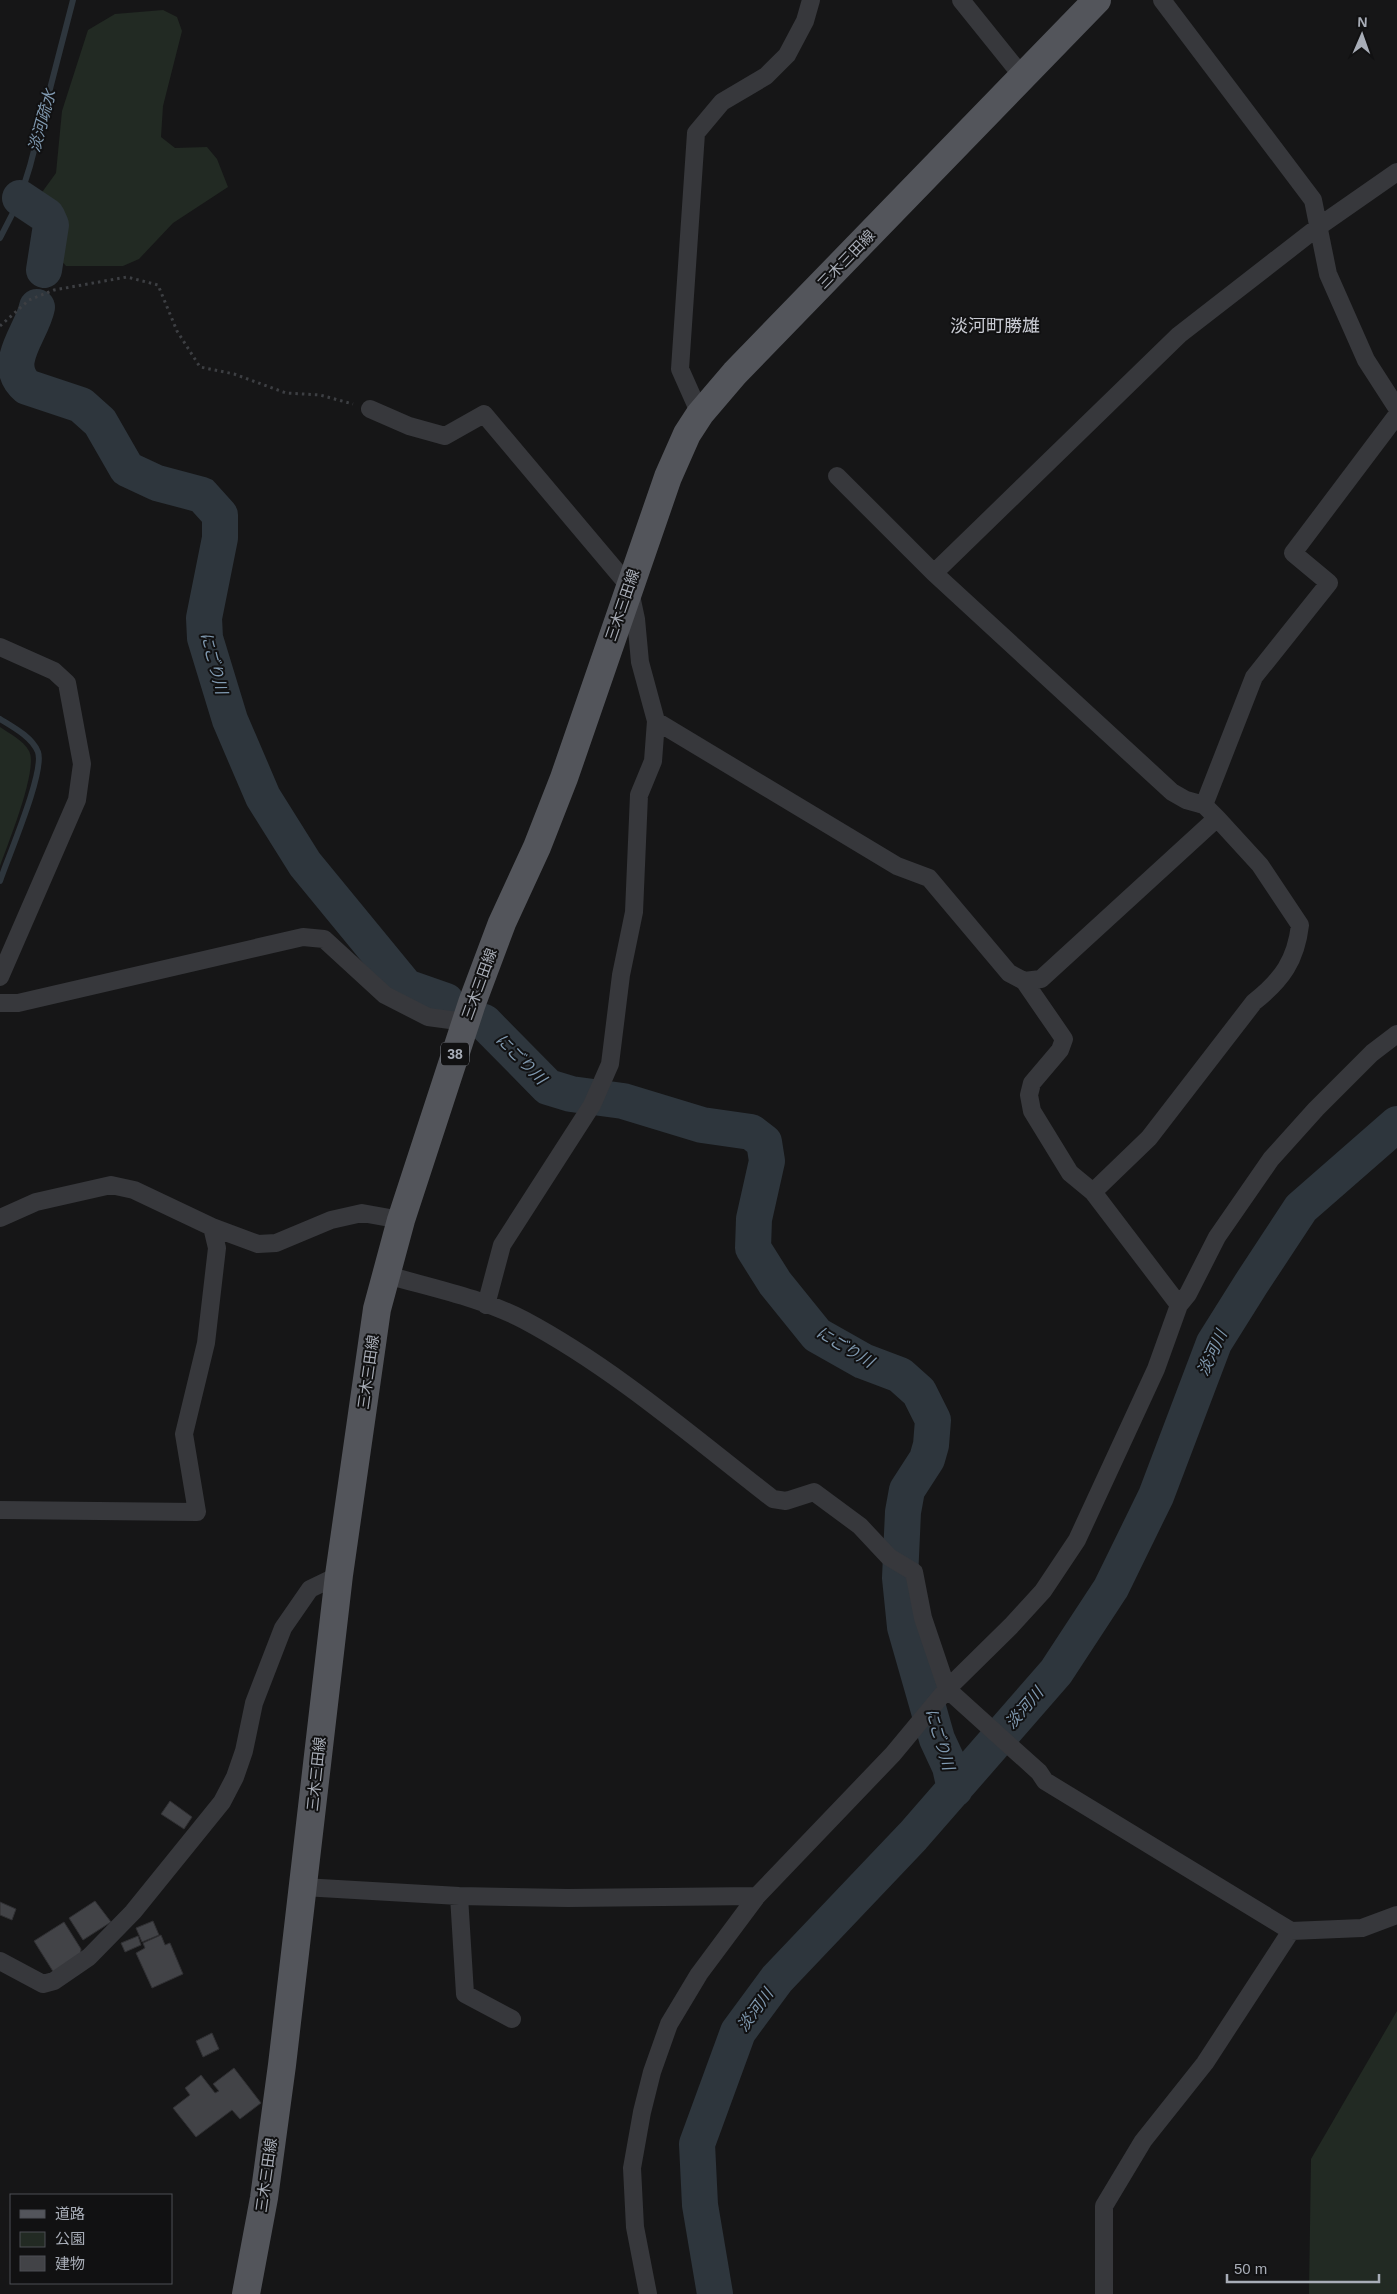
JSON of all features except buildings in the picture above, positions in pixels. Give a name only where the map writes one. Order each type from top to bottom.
[{"type":"main road","name":"三木三田線","points":[[246,2294],[265,2189],[303,1887],[338,1575],[377,1310],[401,1220],[465,1022],[502,923],[537,846],[564,778],[628,586],[668,476],[687,434],[700,414],[735,373],[1097,0]]},
{"type":"street","points":[[700,414],[680,368],[696,133],[722,102],[766,76],[787,55],[805,21],[811,0]]},
{"type":"street","points":[[961,0],[1023,76]]},
{"type":"street","points":[[1162,0],[1313,200],[1328,274],[1366,360],[1397,408]]},
{"type":"street","points":[[934,573],[1179,335],[1318,227],[1397,172]]},
{"type":"street","points":[[370,409],[409,426],[445,436],[484,414],[628,586],[636,619],[640,662],[656,721],[653,761],[639,795],[634,912],[621,975],[610,1064],[592,1105],[502,1245],[486,1304]]},
{"type":"street","points":[[1204,805],[1254,677],[1329,583],[1293,553],[1397,416]]},
{"type":"street","points":[[837,476],[934,573],[1172,792],[1186,800],[1204,805],[1260,865],[1300,925],[1297,948],[1275,986],[1254,1002],[1149,1138],[1093,1192]]},
{"type":"street","points":[[0,647],[54,671],[67,682],[82,764],[77,800],[0,977]]},
{"type":"street","points":[[656,721],[897,866],[929,878],[1009,973],[1024,981],[1064,1039],[1060,1050],[1032,1083],[1029,1095],[1032,1111],[1070,1173],[1093,1192],[1178,1305]]},
{"type":"street","points":[[1024,981],[1041,979],[1217,818]]},
{"type":"street","points":[[0,1003],[18,1003],[303,937],[324,940],[385,995],[428,1017],[465,1022]]},
{"type":"street","points":[[648,2294],[635,2228],[632,2168],[642,2112],[652,2072],[669,2024],[698,1974],[757,1896],[893,1754],[947,1690],[1043,1591],[1077,1540],[1156,1369],[1178,1305],[1188,1294],[1216,1237],[1270,1159],[1316,1109],[1372,1053],[1397,1034]]},
{"type":"street","points":[[0,1218],[36,1202],[111,1185],[134,1190],[212,1227],[258,1244],[276,1244],[331,1220],[362,1213],[401,1220]]},
{"type":"street","points":[[0,1510],[197,1512],[184,1434],[206,1343],[217,1248],[212,1227]]},
{"type":"street","points":[[387,1275],[486,1304],[523,1320],[629,1386],[773,1499],[786,1501],[814,1492],[860,1526],[889,1557],[914,1572],[923,1618],[947,1690],[1039,1772],[1045,1781],[1291,1930],[1362,1928],[1397,1915]]},
{"type":"street","points":[[0,1961],[43,1984],[54,1981],[89,1957],[133,1912],[222,1802],[235,1778],[244,1751],[254,1704],[283,1628],[310,1589],[338,1575]]},
{"type":"street","points":[[303,1887],[459,1896],[568,1898],[757,1896]]},
{"type":"street","points":[[459,1896],[465,1994],[512,2019]]},
{"type":"street","points":[[1104,2294],[1104,2206],[1143,2141],[1205,2063],[1291,1930]]},
{"type":"path","points":[[0,326],[29,300],[54,290],[127,277],[158,285],[177,331],[200,367],[234,374],[286,393],[320,395],[370,409]]},
{"type":"green space","points":[[163,10],[177,17],[182,31],[163,106],[161,137],[175,148],[207,147],[217,159],[228,187],[173,223],[139,259],[123,266],[66,266],[24,217],[56,173],[62,111],[88,30],[115,14]]},
{"type":"green space","points":[[0,727],[23,744],[29,751],[31,760],[26,790],[0,866]]},
{"type":"green space","points":[[1397,2011],[1397,2294],[1309,2294],[1311,2159]]},
{"type":"waterway","name":"淡河疏水","points":[[0,238],[19,201],[30,166],[73,0]]},
{"type":"waterway","name":"にごり川","points":[[20,198],[47,216],[51,225],[44,270]]},
{"type":"waterway","name":"にごり川","points":[[37,307],[17,358],[16,368],[19,378],[27,387],[81,405],[100,422],[127,469],[157,483],[202,495],[220,515],[220,538],[204,618],[205,638],[230,720],[263,797],[305,864],[406,987],[446,1001]]},
{"type":"waterway","name":"淡河疏水","points":[[0,719],[22,733],[31,742],[38,752],[39,762],[25,815],[0,881]]},
{"type":"waterway","name":"にごり川","points":[[484,1022],[548,1087],[571,1094],[623,1101],[702,1125],[751,1132],[764,1142],[767,1161],[754,1219],[753,1248],[775,1283],[817,1335],[863,1361],[900,1375],[919,1392],[933,1420],[931,1445],[927,1459],[907,1490],[903,1512],[900,1578],[905,1627],[937,1739],[950,1767],[955,1789]]},
{"type":"waterway","name":"淡河川","points":[[715,2294],[700,2205],[697,2144],[738,2032],[777,1979],[913,1836],[1056,1672],[1111,1588],[1156,1496],[1214,1343],[1301,1208],[1397,1124]]},
{"type":"district","name":"淡河町勝雄","points":[[995,326]]}]
